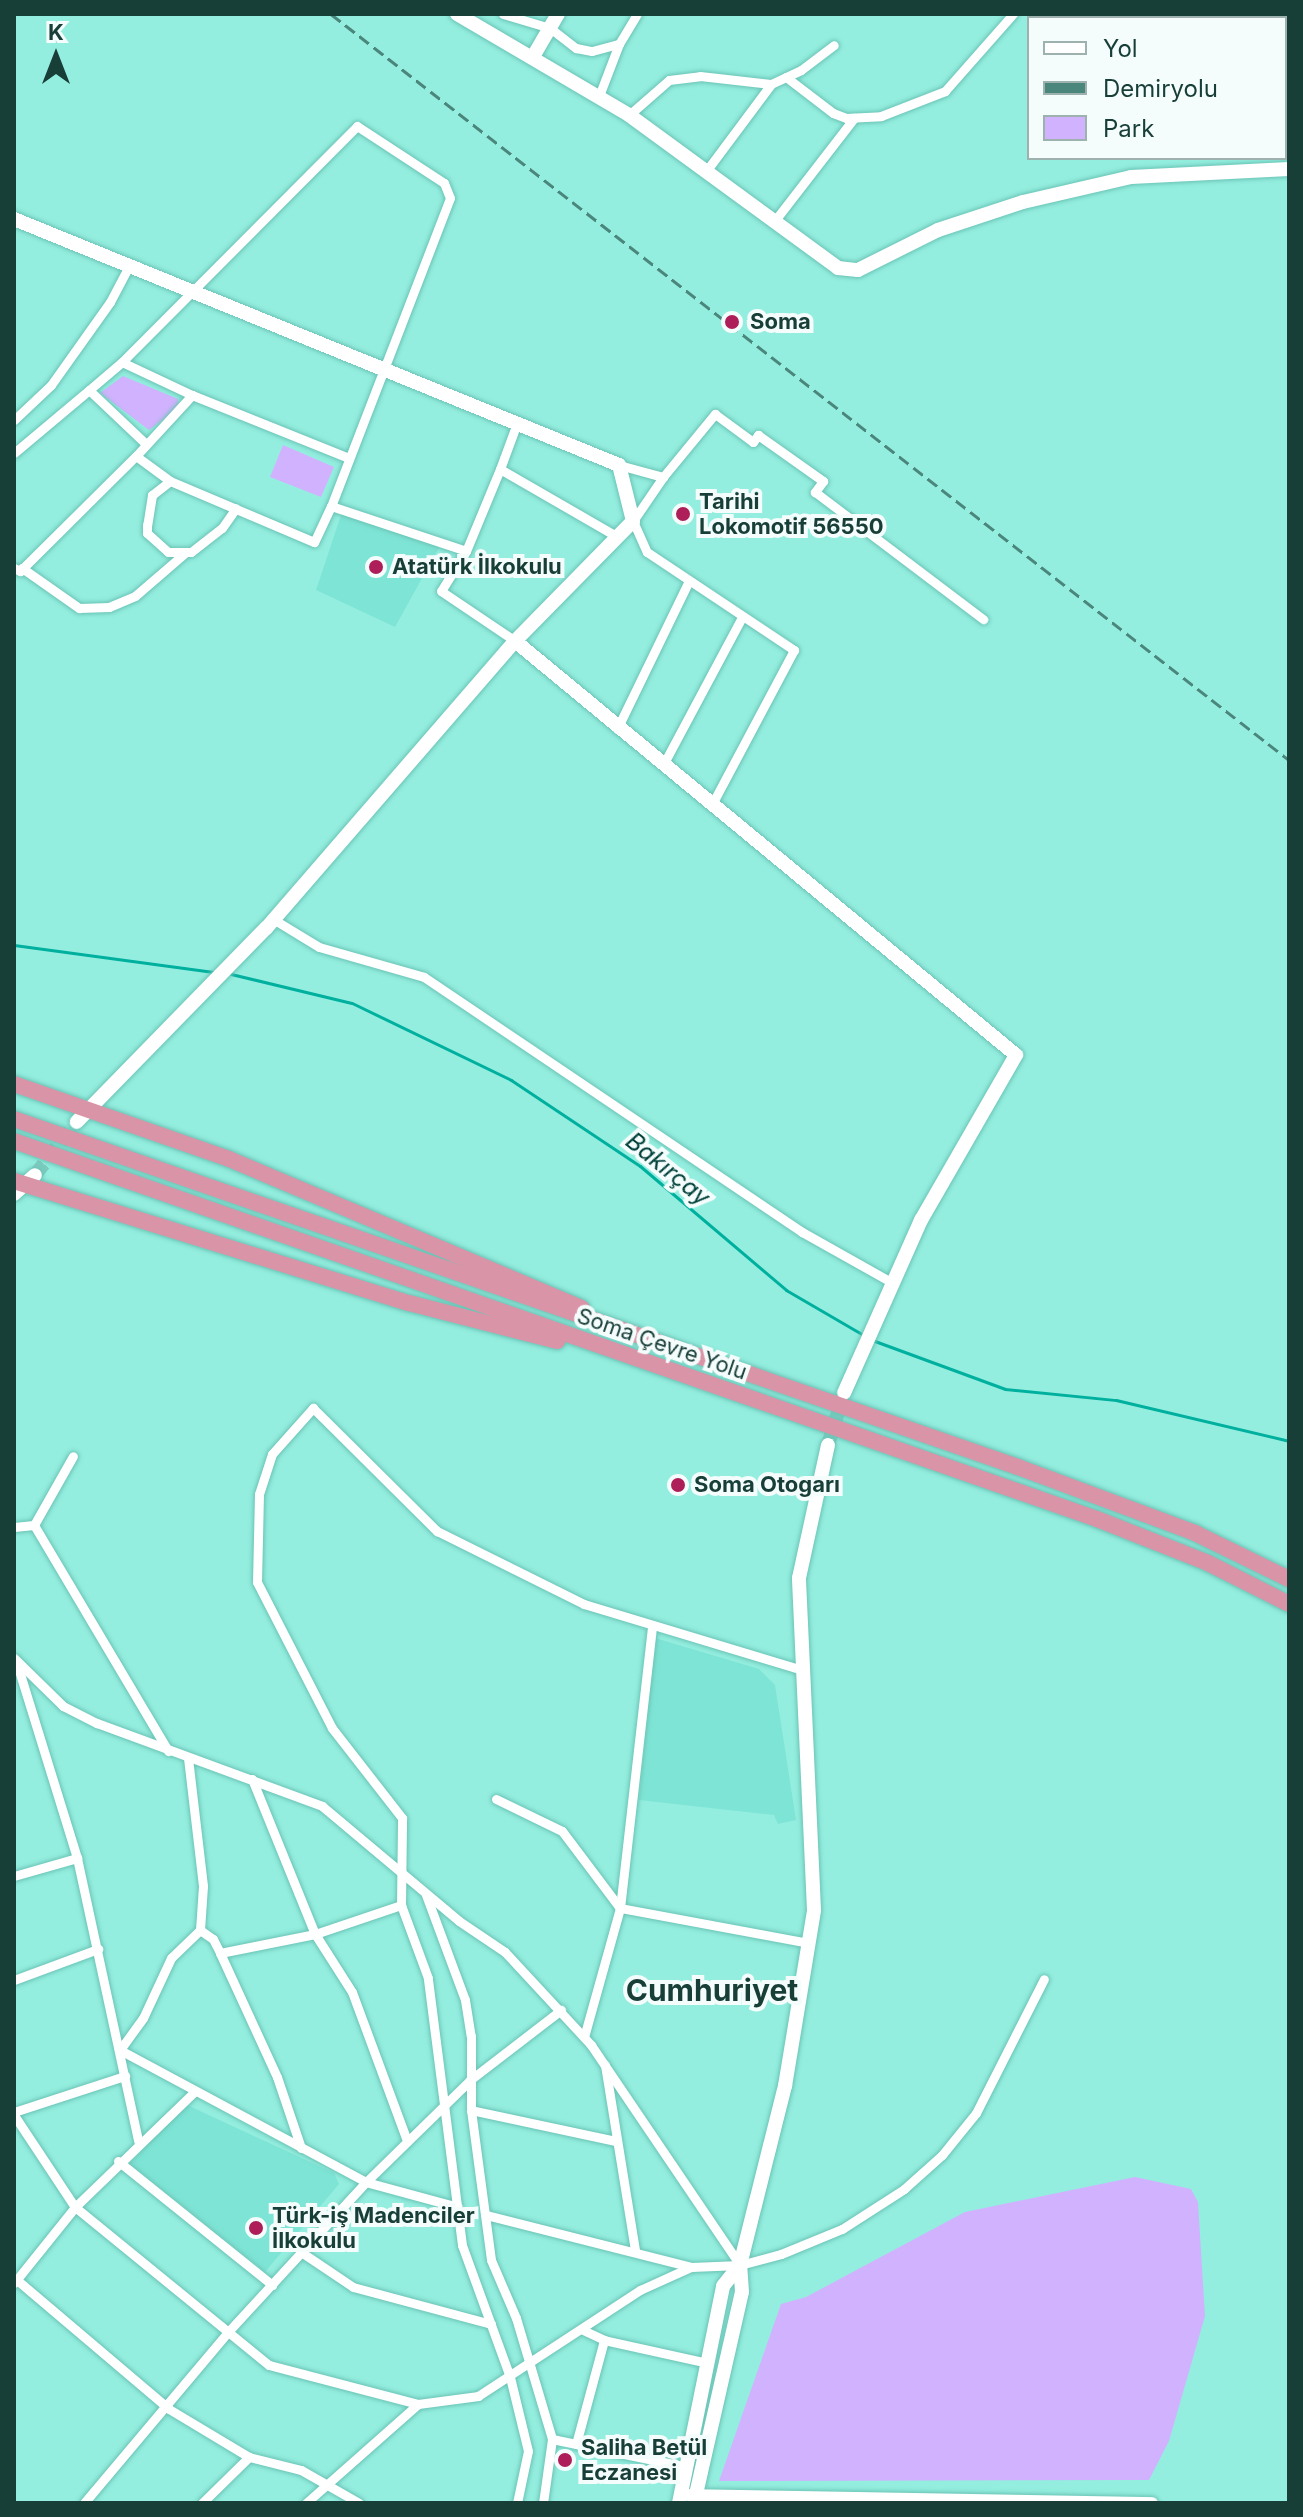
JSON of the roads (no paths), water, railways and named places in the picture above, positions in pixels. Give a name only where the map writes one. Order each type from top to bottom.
[{"type":"highway","points":[[14,1084],[82,1116],[229,1159],[679,1350]]},
{"type":"highway","name":"Soma Çevre Yolu","points":[[14,1119],[1195,1533],[1289,1579]]},
{"type":"highway","name":"Soma Çevre Yolu","points":[[14,1141],[1156,1541],[1289,1604]]},
{"type":"highway","points":[[22,1184],[409,1303],[674,1372]]},
{"type":"main road","points":[[457,14],[534,55],[629,115],[776,219],[838,268],[858,270],[938,230],[1116,180],[1221,169],[1289,169]]},
{"type":"main road","points":[[534,55],[558,14]]},
{"type":"main road","points":[[14,219],[388,368],[619,465],[633,521],[515,641],[270,923],[82,1116]]},
{"type":"main road","points":[[515,641],[617,729],[1016,1055],[921,1220],[847,1386]]},
{"type":"main road","points":[[688,2499],[742,2292],[740,2265],[785,2086],[808,1943],[815,1851],[802,1670],[801,1566],[828,1445]]},
{"type":"main road","points":[[688,2499],[687,2467],[723,2286],[740,2265]]},
{"type":"street","points":[[503,14],[550,28],[576,48],[608,50],[619,44]]},
{"type":"street","points":[[599,96],[619,44],[637,14]]},
{"type":"street","points":[[786,77],[833,113],[854,118],[911,108],[945,91],[1013,14]]},
{"type":"street","points":[[707,170],[771,84],[834,45]]},
{"type":"street","points":[[629,115],[652,90],[683,76],[771,84]]},
{"type":"street","points":[[776,219],[854,118]]},
{"type":"street","points":[[14,453],[122,362],[357,126],[444,183],[450,198],[388,368],[314,542],[170,481],[136,456]]},
{"type":"street","points":[[14,420],[51,385],[110,302],[129,266]]},
{"type":"street","points":[[122,362],[192,395],[349,458]]},
{"type":"street","points":[[89,390],[145,443]]},
{"type":"street","points":[[192,395],[179,414],[145,443],[136,456],[18,568],[79,608],[109,607],[135,596],[185,553],[222,528],[236,508]]},
{"type":"street","points":[[712,804],[794,650],[647,552],[633,521],[663,477],[715,414],[753,442],[758,435],[823,481],[815,492],[983,619]]},
{"type":"street","points":[[515,641],[441,591],[466,551],[517,423]]},
{"type":"street","points":[[619,465],[663,477]]},
{"type":"street","points":[[500,469],[616,536]]},
{"type":"street","points":[[170,481],[152,495],[147,533],[168,552],[185,553]]},
{"type":"street","points":[[331,506],[466,551]]},
{"type":"street","points":[[617,729],[689,581]]},
{"type":"street","points":[[663,765],[742,617]]},
{"type":"street","points":[[270,923],[319,947],[424,977],[802,1232],[893,1283]]},
{"type":"street","points":[[517,2503],[528,2451],[510,2377],[462,2245],[428,1978],[401,1905],[402,1818],[332,1728],[257,1582],[259,1494],[272,1454],[313,1408],[437,1531],[584,1604],[802,1670]]},
{"type":"street","points":[[34,1525],[73,1456]]},
{"type":"street","points":[[14,1527],[34,1525]]},
{"type":"street","points":[[34,1525],[168,1751]]},
{"type":"street","points":[[584,2037],[620,1908],[652,1626]]},
{"type":"street","points":[[15,1659],[63,1706],[168,1751],[322,1806],[424,1891],[505,1952],[584,2037],[740,2265]]},
{"type":"street","points":[[15,1659],[77,1858],[138,2141]]},
{"type":"street","points":[[120,2050],[143,2018],[171,1958],[200,1930],[203,1886],[188,1758]]},
{"type":"street","points":[[252,1779],[315,1934],[352,1992],[407,2141]]},
{"type":"street","points":[[496,1799],[562,1831],[620,1908],[808,1943]]},
{"type":"street","points":[[14,1876],[77,1858]]},
{"type":"street","points":[[424,1891],[465,2000],[471,2110],[491,2260],[531,2365],[552,2439],[543,2503]]},
{"type":"street","points":[[220,1953],[315,1934],[401,1905]]},
{"type":"street","points":[[200,1930],[220,1953],[277,2077],[301,2148]]},
{"type":"street","points":[[14,1980],[98,1949]]},
{"type":"street","points":[[486,2215],[691,2267],[740,2265],[842,2229],[904,2189],[942,2155],[976,2113],[1044,1979]]},
{"type":"street","points":[[84,2503],[227,2333],[366,2182],[470,2080],[561,2010]]},
{"type":"street","points":[[120,2050],[366,2182],[458,2207]]},
{"type":"street","points":[[605,2065],[635,2251]]},
{"type":"street","points":[[125,2076],[14,2114],[75,2207],[269,2365],[418,2404],[478,2396],[531,2365],[640,2290],[691,2267]]},
{"type":"street","points":[[194,2092],[118,2161],[75,2207],[15,2282],[165,2405],[249,2457],[301,2470],[359,2503]]},
{"type":"street","points":[[471,2110],[615,2141]]},
{"type":"street","points":[[118,2161],[272,2285]]},
{"type":"street","points":[[301,2252],[353,2287],[491,2324]]},
{"type":"street","points":[[583,2330],[604,2340],[708,2363]]},
{"type":"street","points":[[576,2444],[604,2340]]},
{"type":"street","points":[[306,2503],[418,2404]]},
{"type":"street","points":[[552,2439],[687,2467]]},
{"type":"street","points":[[202,2503],[249,2457]]},
{"type":"street","points":[[688,2499],[1152,2503]]},
{"type":"waterway","name":"Bakırçay","points":[[14,945],[215,972]]},
{"type":"waterway","name":"Bakırçay","points":[[231,974],[352,1003],[511,1080],[640,1166],[786,1290],[865,1336]]},
{"type":"waterway","name":"Bakırçay","points":[[872,1340],[1005,1389],[1116,1400],[1289,1441]]},
{"type":"tunnel","points":[[35,1175],[77,1122]]},
{"type":"tunnel","points":[[828,1445],[843,1396]]},
{"type":"railway","points":[[331,14],[1289,760]]},
{"type":"place","name":"Soma","points":[[732,322]]},
{"type":"place","name":"Tarihi Lokomotif 56550","points":[[683,514]]},
{"type":"place","name":"Atatürk İlkokulu","points":[[376,567]]},
{"type":"place","name":"Soma Otogarı","points":[[678,1485]]},
{"type":"place","name":"Türk-iş Madenciler İlkokulu","points":[[256,2228]]},
{"type":"place","name":"Saliha Betül Eczanesi","points":[[565,2460]]},
{"type":"district","name":"Cumhuriyet","points":[[712,1990]]}]
